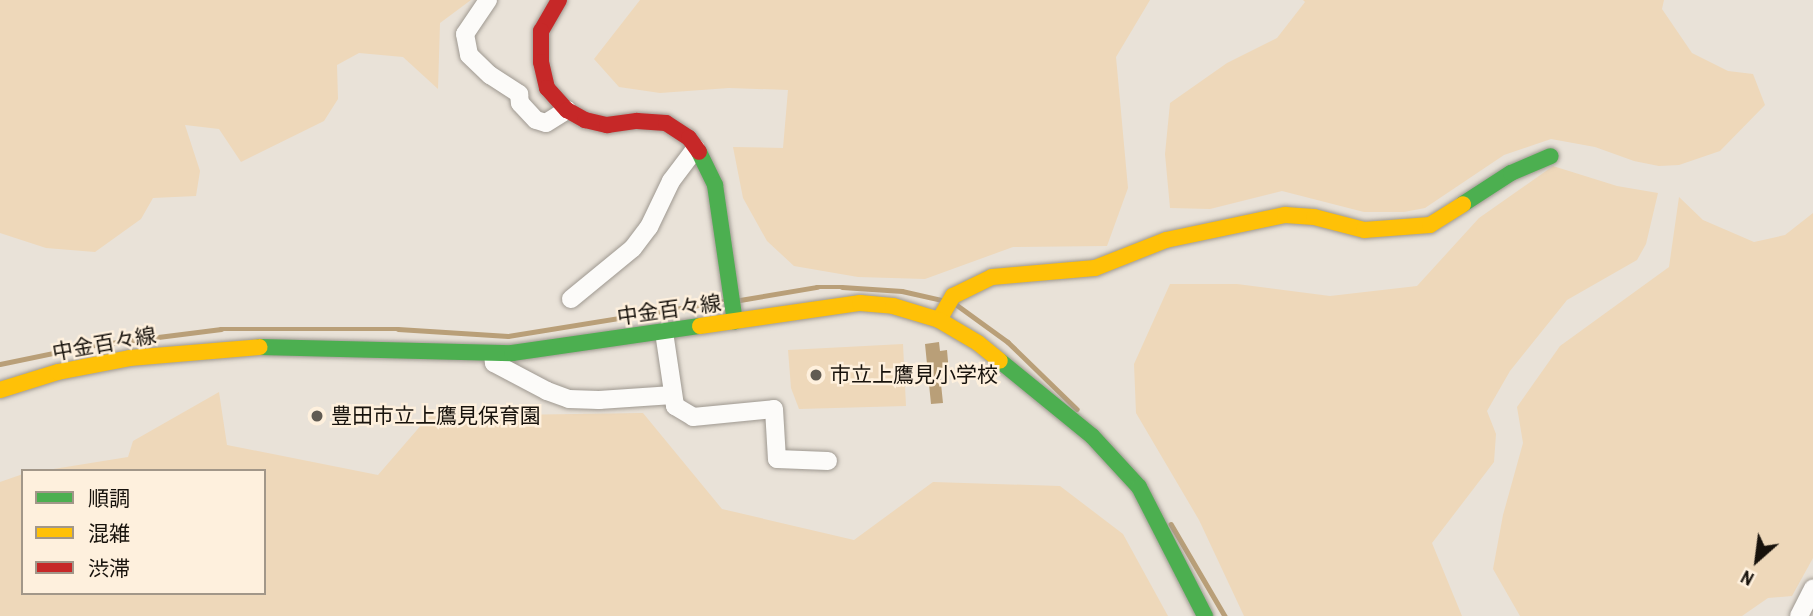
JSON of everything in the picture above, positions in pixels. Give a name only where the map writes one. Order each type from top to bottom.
[{"type":"main road","points":[[559,0],[541,31],[541,62],[547,88],[567,110],[585,120],[607,125],[637,121],[666,123],[689,138],[706,161],[715,185],[735,318]]},
{"type":"main road","points":[[942,317],[953,296],[992,277],[1095,268],[1166,240],[1285,215],[1314,217],[1364,230],[1430,225],[1511,173],[1551,156]]},
{"type":"main road","name":"中金百々線","points":[[0,390],[58,372],[130,358],[241,347],[493,354],[664,332],[735,318],[860,303],[894,306],[942,317],[1092,436],[1139,487],[1205,616]]},
{"type":"street","points":[[488,0],[464,34],[469,55],[490,75],[519,94],[520,103],[536,120],[546,123],[567,110]]},
{"type":"street","points":[[571,299],[633,248],[649,227],[670,181],[696,148]]},
{"type":"street","points":[[664,332],[675,406],[693,417],[774,409],[777,459],[828,461]]},
{"type":"street","points":[[493,354],[494,363],[547,391],[569,399],[599,400],[673,395]]},
{"type":"street","points":[[1799,616],[1813,588]]},
{"type":"shaded area","points":[[0,0],[471,0],[440,23],[438,89],[403,57],[359,53],[337,65],[338,99],[324,121],[241,162],[219,129],[185,125],[200,171],[196,196],[153,198],[141,219],[95,252],[46,248],[0,233]]},
{"type":"shaded area","points":[[640,0],[1150,0],[1116,57],[1128,188],[1107,246],[1013,247],[925,279],[858,277],[794,266],[767,241],[743,198],[733,147],[783,148],[788,90],[729,88],[660,93],[619,87],[594,59]]},
{"type":"shaded area","points":[[1303,0],[1664,0],[1662,9],[1692,53],[1728,71],[1753,74],[1765,105],[1720,151],[1679,165],[1659,166],[1634,161],[1595,147],[1551,139],[1504,155],[1425,208],[1404,212],[1364,212],[1282,191],[1210,209],[1170,208],[1165,154],[1170,103],[1227,63],[1277,38],[1305,2]]},
{"type":"shaded area","points":[[1553,166],[1617,186],[1658,193],[1646,244],[1637,260],[1567,300],[1510,371],[1487,411],[1496,434],[1494,462],[1432,543],[1462,616],[1244,616],[1199,520],[1136,413],[1134,364],[1170,284],[1237,284],[1330,296],[1417,286],[1479,218]]},
{"type":"shaded area","points":[[1679,197],[1703,220],[1754,242],[1785,235],[1813,213],[1813,558],[1792,596],[1768,598],[1742,616],[1520,616],[1493,569],[1503,515],[1523,443],[1517,407],[1560,346],[1669,267]]},
{"type":"shaded area","points":[[939,342],[940,351],[947,350],[949,373],[940,374],[943,403],[931,404],[925,344]]},
{"type":"shaded area","points":[[903,344],[906,406],[799,409],[791,388],[788,350]]},
{"type":"shaded area","points":[[219,392],[227,445],[378,475],[429,416],[643,413],[722,509],[854,540],[933,482],[1060,486],[1123,534],[1168,616],[0,616],[0,482],[21,475],[21,595],[266,595],[266,469],[53,469],[128,457],[133,441]]},
{"type":"waterway","points":[[740,300],[817,287],[902,291],[942,300]]},
{"type":"waterway","points":[[0,364],[87,346],[221,329],[398,329],[508,336],[724,301]]},
{"type":"waterway","points":[[957,305],[1008,342],[1077,409]]},
{"type":"waterway","points":[[1171,524],[1225,616]]},
{"type":"traffic: fast","points":[[699,152],[715,185],[735,322]]},
{"type":"traffic: fast","points":[[1463,204],[1511,173],[1551,156]]},
{"type":"traffic: fast","points":[[260,347],[512,353],[700,326]]},
{"type":"traffic: fast","points":[[1000,361],[1092,436],[1139,487],[1205,616]]},
{"type":"traffic: slow","points":[[939,320],[953,296],[992,277],[1095,268],[1166,240],[1285,215],[1314,217],[1364,230],[1430,225],[1463,204]]},
{"type":"traffic: slow","points":[[700,326],[860,303],[893,306],[939,320],[978,343],[1000,361]]},
{"type":"traffic: slow","points":[[0,390],[58,372],[130,358],[260,347]]},
{"type":"traffic: jam","points":[[559,0],[541,31],[541,62],[547,88],[567,110],[585,120],[607,125],[637,121],[666,123],[689,138],[699,152]]},
{"type":"place","name":"市立上鷹見小学校","points":[[816,375]]},
{"type":"place","name":"豊田市立上鷹見保育園","points":[[317,416]]}]
